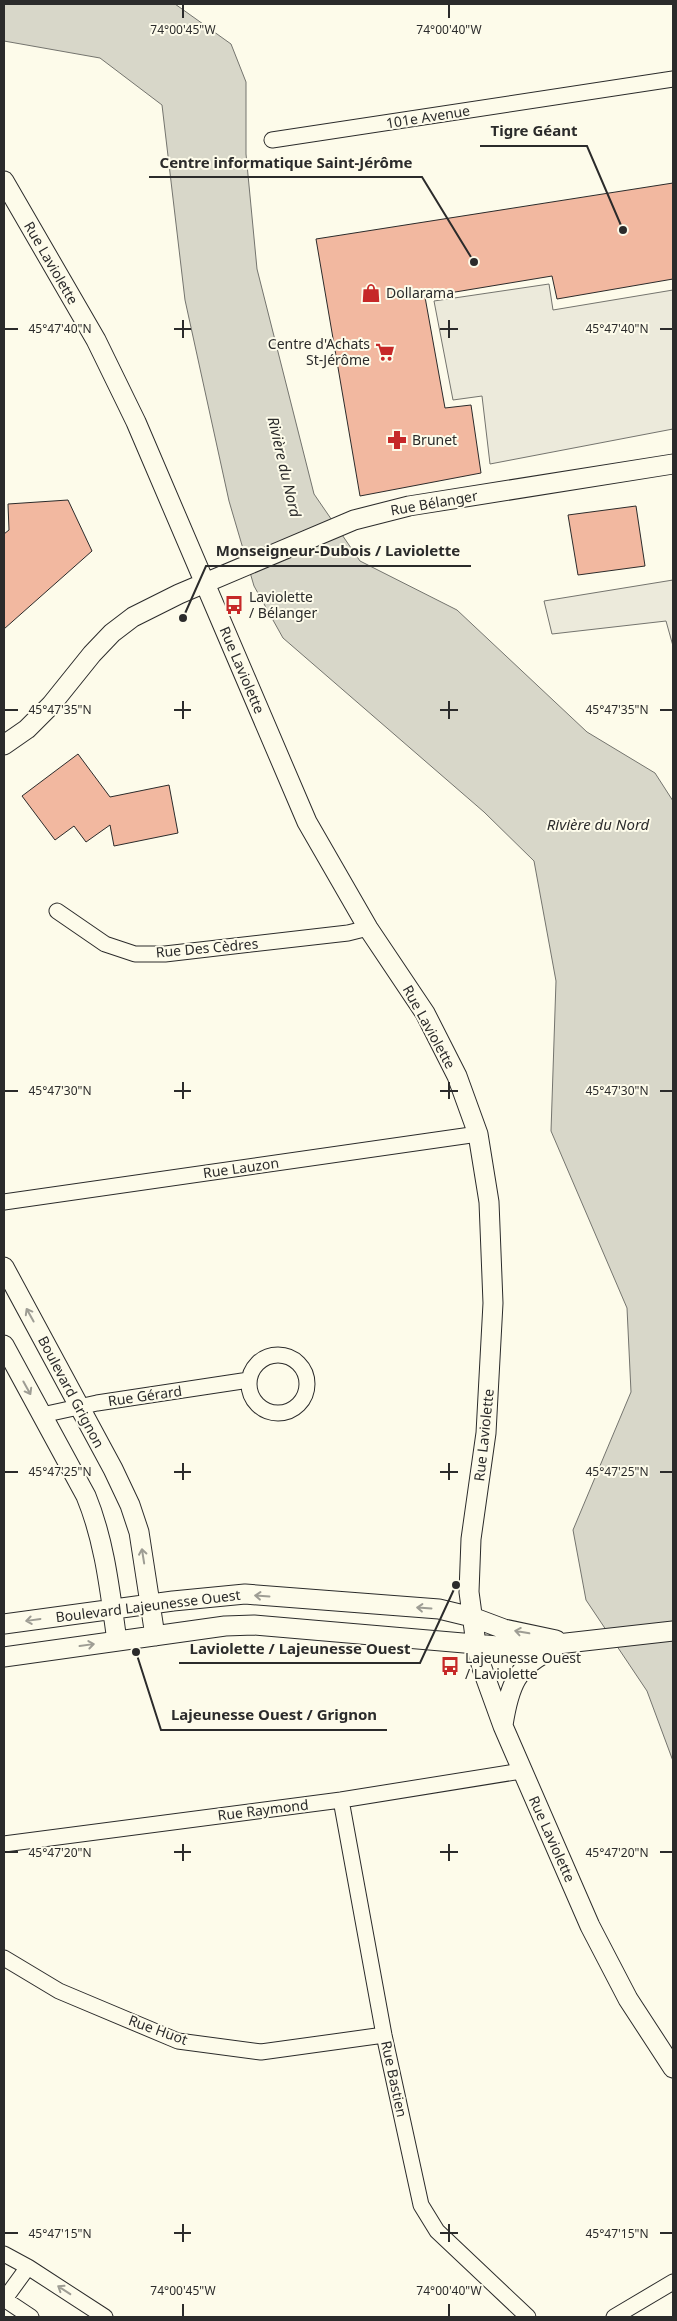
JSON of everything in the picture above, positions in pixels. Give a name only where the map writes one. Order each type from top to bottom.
[{"type":"street","name":"101e Avenue","points":[[272,140],[673,79]]},
{"type":"street","name":"Rue Laviolette","points":[[4,181],[96,340],[136,422],[307,822],[368,928],[425,1013],[457,1076],[478,1134],[489,1202],[493,1303],[486,1433],[471,1539],[469,1592],[476,1644],[503,1726],[521,1771],[609,1964],[628,1998],[673,2068]]},
{"type":"street","name":"Rue Bélanger","points":[[4,744],[27,729],[51,705],[92,654],[112,633],[133,617],[205,583],[354,520],[409,506],[673,464]]},
{"type":"street","name":"Rue Des Cèdres","points":[[57,911],[105,944],[134,954],[175,953],[348,933],[368,928]]},
{"type":"street","name":"Rue Lauzon","points":[[4,1202],[478,1134]]},
{"type":"street","name":"Boulevard Grignon","points":[[4,1267],[80,1406],[130,1506],[139,1532],[155,1636]]},
{"type":"street","points":[[4,1345],[86,1496],[95,1518],[101,1540],[118,1641]]},
{"type":"street","name":"Rue Gérard","points":[[42,1415],[80,1406],[249,1380]]},
{"type":"street","name":"Boulevard Lajeunesse Ouest","points":[[4,1624],[150,1604],[245,1594],[439,1609],[472,1616],[504,1629],[570,1643]]},
{"type":"street","points":[[4,1656],[225,1626],[254,1625],[522,1648],[673,1630]]},
{"type":"street","points":[[503,1726],[507,1699],[520,1672],[537,1658],[570,1643]]},
{"type":"street","name":"Rue Raymond","points":[[4,1844],[341,1800],[521,1771]]},
{"type":"street","name":"Rue Bastien","points":[[341,1800],[384,2035],[421,2205],[437,2231],[528,2317]]},
{"type":"street","name":"Rue Huot","points":[[4,1958],[59,1991],[178,2041],[261,2052],[384,2035]]},
{"type":"street","points":[[4,2254],[28,2267],[105,2317]]},
{"type":"street","points":[[28,2267],[4,2300],[31,2317]]},
{"type":"street","points":[[624,2315],[673,2282]]},
{"type":"shaded area","points":[[549,284],[553,310],[673,290],[673,429],[490,464],[482,396],[453,400],[434,301]]},
{"type":"shaded area","points":[[673,580],[673,646],[666,621],[552,634],[544,601]]},
{"type":"water","name":"Rivière du Nord","points":[[4,4],[175,4],[231,44],[246,82],[246,154],[257,269],[314,494],[360,561],[457,610],[587,732],[655,773],[673,801],[673,1761],[647,1691],[586,1600],[573,1530],[631,1392],[627,1308],[551,1131],[556,981],[534,861],[484,812],[283,638],[254,586],[229,501],[185,300],[162,105],[100,58],[4,41]]},
{"type":"building","name":"Centre d'Achats St-Jérôme","points":[[673,183],[673,279],[557,299],[552,276],[425,297],[445,408],[471,405],[481,473],[360,496],[316,239]]},
{"type":"building","points":[[68,500],[92,551],[4,629],[4,534],[9,530],[8,504]]},
{"type":"building","points":[[636,506],[645,566],[578,575],[568,515]]},
{"type":"building","points":[[78,754],[110,797],[169,785],[178,833],[114,846],[110,825],[86,842],[74,826],[55,840],[22,796]]},
{"type":"place","name":"Tigre Géant","points":[[623,230]]},
{"type":"place","name":"Centre informatique Saint-Jérôme","points":[[474,262]]},
{"type":"place","name":"Dollarama","points":[[371,293]]},
{"type":"place","name":"Centre d'Achats St-Jérôme","points":[[385,352]]},
{"type":"place","name":"Brunet","points":[[397,440]]},
{"type":"place","name":"Laviolette / Bélanger","points":[[234,605]]},
{"type":"place","name":"Monseigneur-Dubois / Laviolette","points":[[183,618]]},
{"type":"place","name":"Laviolette / Lajeunesse Ouest","points":[[456,1585]]},
{"type":"place","name":"Lajeunesse Ouest / Grignon","points":[[136,1652]]},
{"type":"place","name":"Lajeunesse Ouest / Laviolette","points":[[450,1666]]}]
